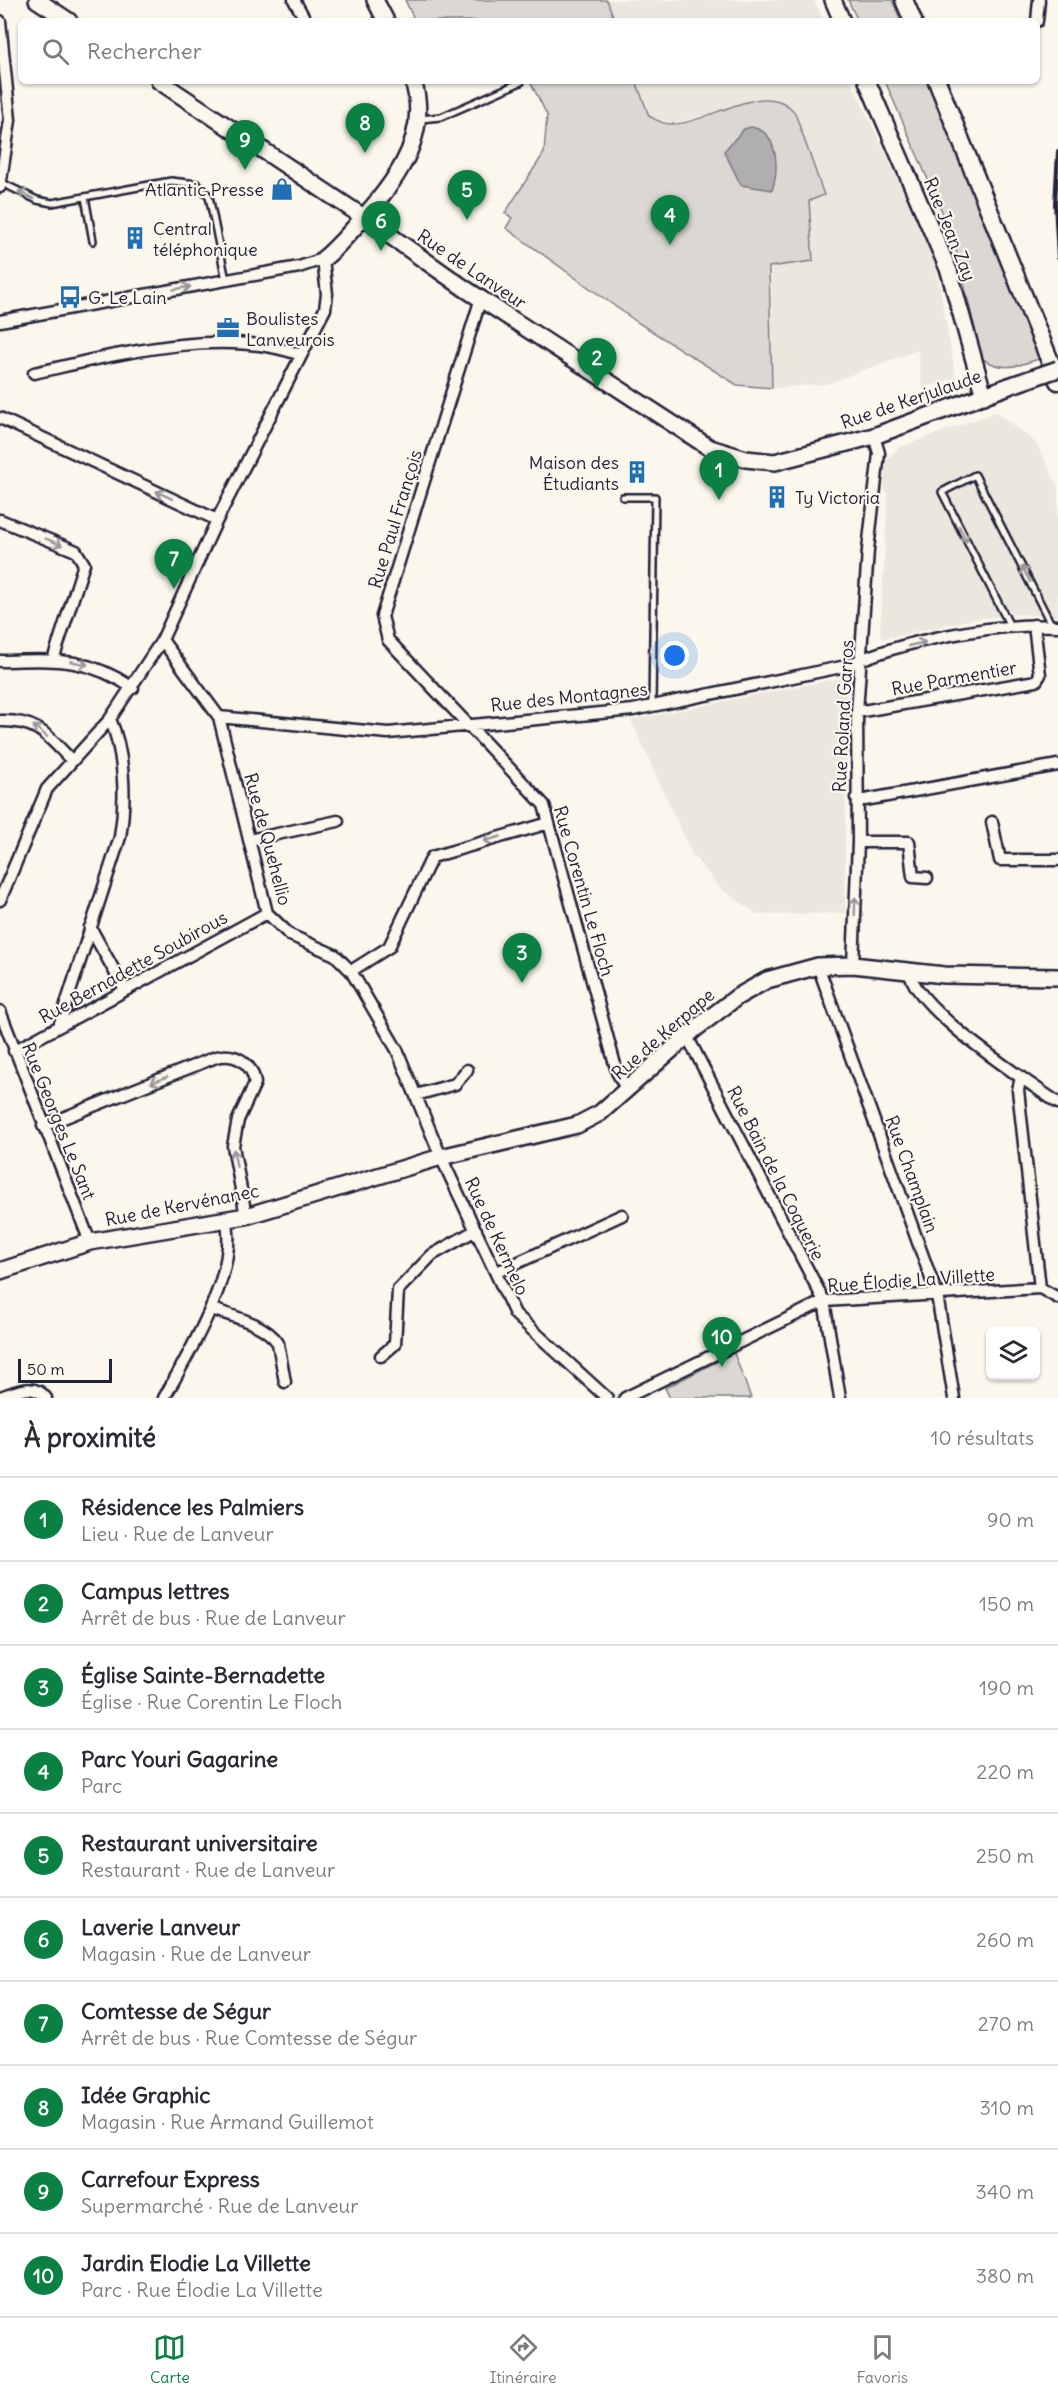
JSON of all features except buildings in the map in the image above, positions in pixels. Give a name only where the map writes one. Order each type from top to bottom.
[{"type":"main road","points":[[904,0],[912,18]]},
{"type":"main road","points":[[939,84],[1058,381]]},
{"type":"street","points":[[37,0],[64,18]]},
{"type":"street","points":[[294,0],[304,18]]},
{"type":"street","points":[[375,0],[384,18]]},
{"type":"street","points":[[833,0],[841,18]]},
{"type":"street","points":[[1037,18],[1039,0]]},
{"type":"street","points":[[0,21],[4,96],[10,120],[1,185]]},
{"type":"street","name":"Rue de Lanveur","points":[[164,84],[481,298],[710,448],[746,459],[776,462]]},
{"type":"street","points":[[0,321],[299,267],[323,259],[365,218],[400,172],[418,119],[418,101],[414,84]]},
{"type":"street","name":"Rue Jean Zay","points":[[868,84],[949,271],[984,396]]},
{"type":"street","points":[[0,900],[41,800],[110,719],[133,688],[162,640],[217,520],[325,309],[327,294],[323,259]]},
{"type":"street","name":"Rue Paul François","points":[[468,724],[388,640],[382,616],[481,298]]},
{"type":"street","points":[[34,373],[133,351],[223,343],[285,349],[301,355]]},
{"type":"street","name":"Rue de Kerjulaude","points":[[776,462],[874,436],[1058,369]]},
{"type":"street","points":[[0,418],[217,520]]},
{"type":"street","name":"Rue Roland Garros","points":[[853,964],[858,842],[857,712],[868,550],[878,470],[879,447],[874,436]]},
{"type":"street","points":[[0,520],[76,551],[84,564],[53,660]]},
{"type":"street","name":"Rue des Montagnes","points":[[219,717],[388,733],[633,710],[846,666],[861,659],[970,632],[1034,624],[1055,626]]},
{"type":"street","name":"Rue Parmentier","points":[[857,712],[1036,681],[1040,675],[1034,624]]},
{"type":"street","points":[[162,640],[219,717]]},
{"type":"street","points":[[0,661],[79,662],[108,671],[133,688]]},
{"type":"street","name":"Rue de Quehellio","points":[[219,717],[267,913],[290,935],[335,955],[351,971],[397,1050],[441,1157]]},
{"type":"street","points":[[59,1026],[120,837],[124,810],[117,734],[110,719]]},
{"type":"street","points":[[0,721],[24,721],[35,725],[72,761]]},
{"type":"street","name":"Rue Corentin Le Floch","points":[[468,724],[544,805],[616,1072],[627,1090]]},
{"type":"street","points":[[856,798],[866,800],[1058,765]]},
{"type":"street","points":[[249,840],[338,821]]},
{"type":"street","points":[[992,822],[1000,860],[1058,860]]},
{"type":"street","points":[[351,971],[388,949],[432,857],[549,823]]},
{"type":"street","points":[[858,842],[909,842],[913,878],[927,878]]},
{"type":"street","name":"Rue Bernadette Soubirous","points":[[14,1051],[267,913]]},
{"type":"street","points":[[90,927],[124,990]]},
{"type":"street","name":"Rue de Kerpape","points":[[441,1157],[577,1125],[600,1113],[687,1036],[737,997],[767,980],[818,966],[853,964],[944,975],[1058,977]]},
{"type":"street","name":"Rue Champlain","points":[[818,966],[937,1295],[954,1398]]},
{"type":"street","points":[[909,970],[910,976],[930,1008],[1058,1103]]},
{"type":"street","name":"Rue Georges Le Sant","points":[[0,1011],[4,1036],[14,1051],[90,1242]]},
{"type":"street","name":"Rue Bain de la Coquerie","points":[[687,1036],[824,1301],[840,1398]]},
{"type":"street","points":[[42,1126],[220,1056],[239,1058],[248,1066],[255,1083],[238,1120],[233,1146],[246,1216]]},
{"type":"street","points":[[416,1095],[455,1084],[467,1070]]},
{"type":"street","points":[[1021,1077],[1018,1090],[1040,1288],[1058,1298]]},
{"type":"street","name":"Rue de Kervénanec","points":[[0,1271],[90,1242],[246,1216],[441,1157]]},
{"type":"street","name":"Rue de Kermelo","points":[[441,1157],[515,1314],[607,1398]]},
{"type":"street","points":[[497,1272],[622,1215]]},
{"type":"street","points":[[164,1398],[212,1309],[231,1235],[226,1219]]},
{"type":"street","points":[[381,1356],[395,1344],[398,1290],[432,1255],[476,1230]]},
{"type":"street","name":"Rue Élodie La Villette","points":[[625,1398],[824,1301],[1040,1288]]},
{"type":"street","points":[[212,1309],[260,1328],[275,1338],[278,1343],[285,1382]]},
{"type":"street","points":[[0,1397],[31,1388],[40,1391],[46,1398]]},
{"type":"lane","points":[[418,119],[441,117],[516,84]]},
{"type":"lane","points":[[1,185],[37,200],[52,203],[171,181],[197,184],[209,196],[226,280]]},
{"type":"lane","points":[[86,197],[93,241]]},
{"type":"lane","points":[[1010,626],[942,492],[975,475],[1055,626]]},
{"type":"lane","points":[[623,497],[655,497],[652,706]]},
{"type":"shaded area","points":[[405,0],[607,0],[614,18],[414,18]]},
{"type":"shaded area","points":[[607,0],[814,0],[823,18],[614,18]]},
{"type":"shaded area","points":[[848,0],[892,0],[900,18],[857,18]]},
{"type":"shaded area","points":[[532,84],[637,84],[649,116],[667,124],[685,123],[753,100],[769,99],[783,103],[795,113],[824,195],[809,201],[813,261],[769,267],[772,388],[737,385],[637,322],[506,228],[512,218],[505,213],[544,153],[547,115]]},
{"type":"shaded area","points":[[637,84],[852,84],[934,255],[956,378],[922,388],[918,350],[826,384],[772,388],[771,97],[672,124],[649,116]]},
{"type":"shaded area","points":[[886,84],[929,84],[1045,357],[1006,367],[982,359],[953,237]]},
{"type":"shaded area","points":[[751,127],[767,136],[775,152],[776,172],[772,190],[741,185],[724,151],[744,129]]},
{"type":"shaded area","points":[[996,412],[1036,443],[1058,487],[1058,616],[1017,614],[970,620],[882,639],[880,633],[888,494],[884,489],[887,459],[900,447]]},
{"type":"shaded area","points":[[840,678],[846,683],[845,913],[758,915],[719,887],[692,854],[631,720]]},
{"type":"shaded area","points":[[734,1353],[751,1398],[670,1398],[665,1388]]},
{"type":"railway","points":[[1058,151],[1055,204],[1058,258]]},
{"type":"place","name":"Idée Graphic","points":[[365,153]]},
{"type":"place","name":"Carrefour Express","points":[[245,170]]},
{"type":"place","name":"Atlantic Presse","points":[[282,189]]},
{"type":"place","name":"Restaurant universitaire","points":[[467,220]]},
{"type":"place","name":"Central téléphonique","points":[[135,238]]},
{"type":"place","name":"Parc Youri Gagarine","points":[[670,245]]},
{"type":"place","name":"Laverie Lanveur","points":[[381,251]]},
{"type":"place","name":"G. Le Lain","points":[[70,297]]},
{"type":"place","name":"Boulistes Lanveurois","points":[[228,328]]},
{"type":"place","name":"Campus lettres","points":[[597,388]]},
{"type":"place","name":"Maison des Étudiants","points":[[637,472]]},
{"type":"place","name":"Ty Victoria","points":[[777,497]]},
{"type":"place","name":"Résidence les Palmiers","points":[[719,500]]},
{"type":"place","name":"Comtesse de Ségur","points":[[174,589]]},
{"type":"place","name":"Église Sainte-Bernadette","points":[[522,983]]},
{"type":"place","name":"Jardin Elodie La Villette","points":[[722,1367]]}]
